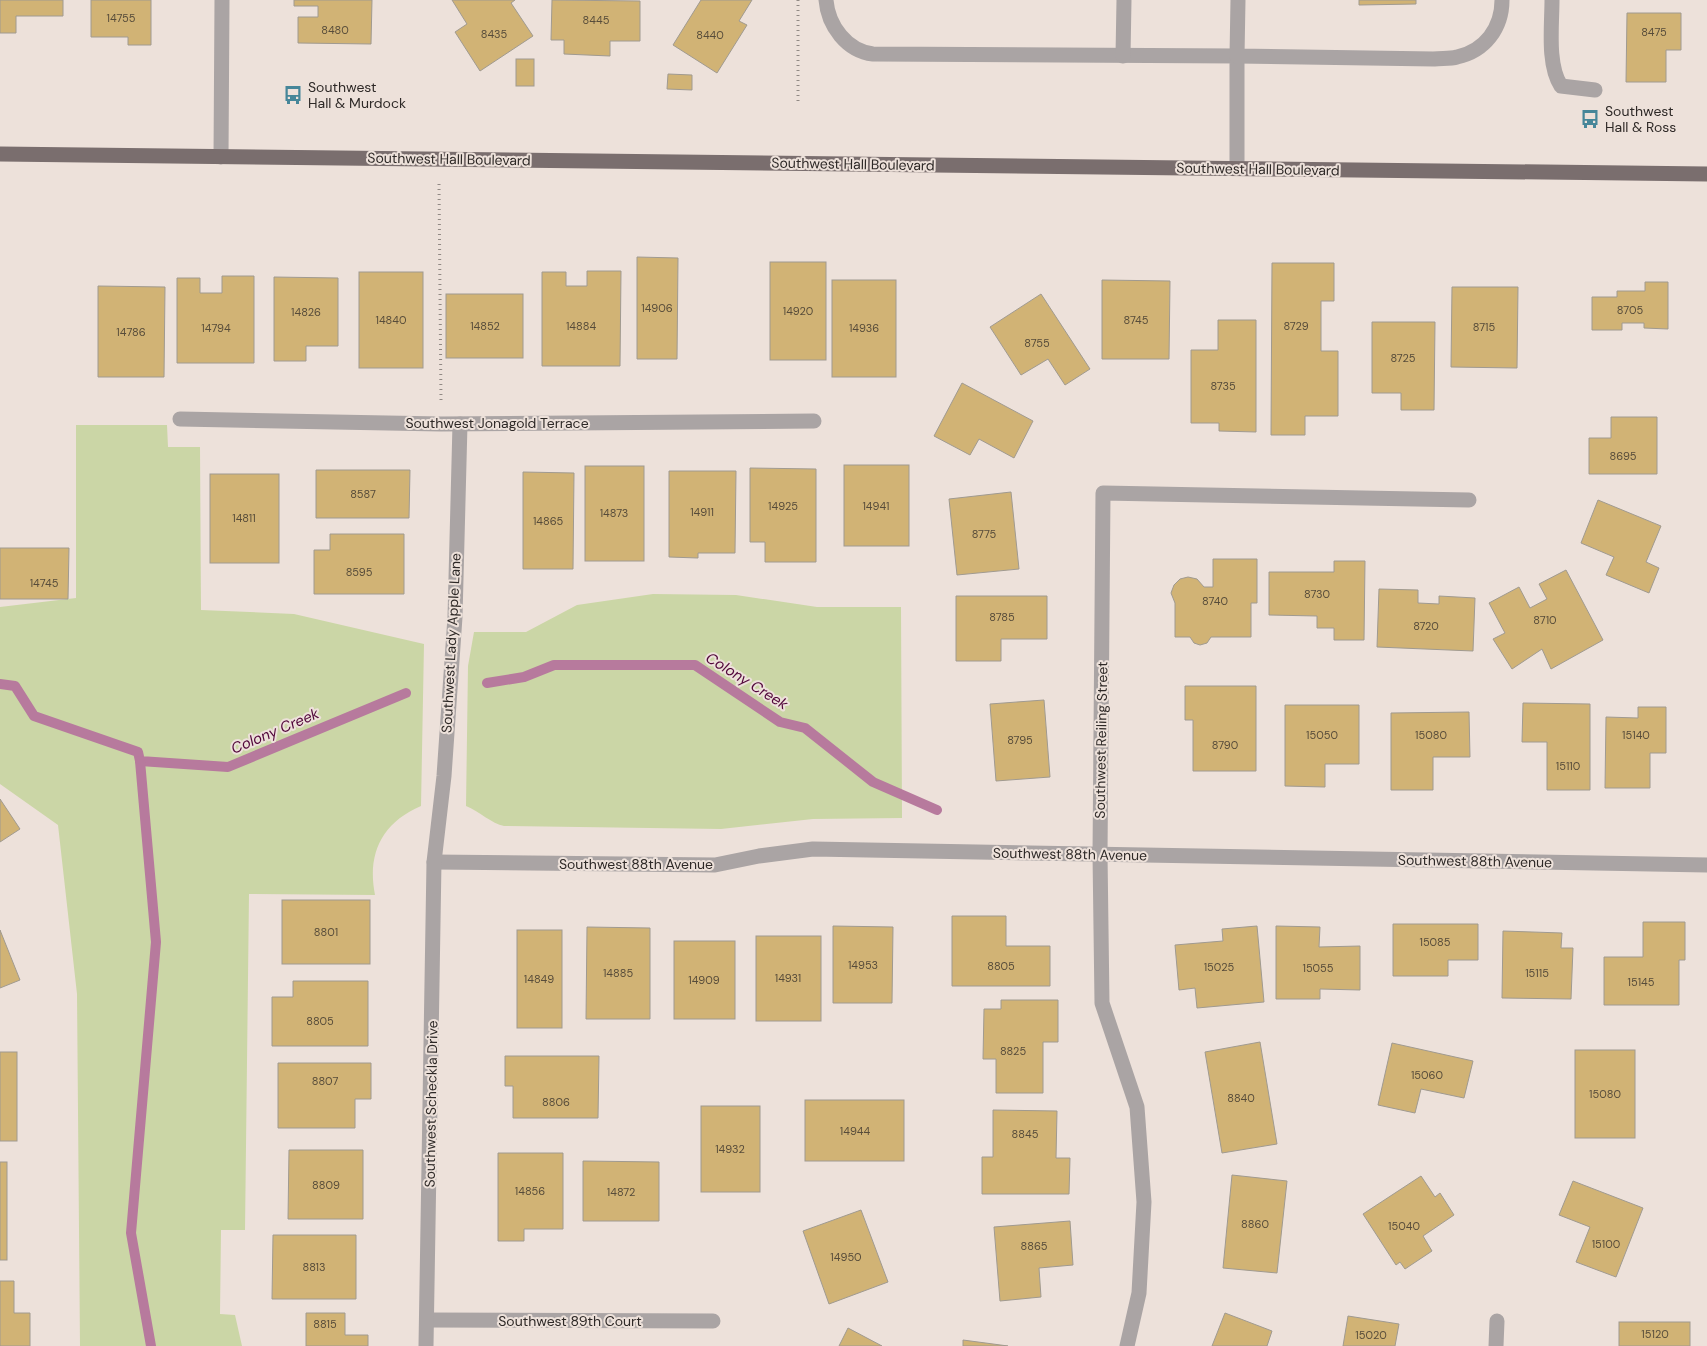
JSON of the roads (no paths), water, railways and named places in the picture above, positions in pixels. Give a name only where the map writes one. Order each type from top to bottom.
[{"type":"main road","name":"Southwest Hall Boulevard","points":[[0,154],[1707,174]]},
{"type":"street","points":[[221,157],[222,0]]},
{"type":"street","points":[[826,0],[828,15],[837,32],[862,53],[1434,59],[1456,57],[1473,52],[1487,41],[1497,26],[1502,10],[1502,0]]},
{"type":"street","points":[[1123,56],[1124,0]]},
{"type":"street","points":[[1237,168],[1238,0]]},
{"type":"street","points":[[1552,0],[1552,62],[1556,79],[1561,86],[1595,90]]},
{"type":"street","name":"Southwest Jonagold Terrace","points":[[180,420],[441,424],[814,421]]},
{"type":"street","name":"Southwest Lady Apple Lane","points":[[434,862],[444,776],[455,617],[460,424]]},
{"type":"street","name":"Southwest Reiling Street","points":[[1127,1346],[1139,1293],[1144,1202],[1137,1107],[1102,1003],[1100,854],[1103,492],[1469,500]]},
{"type":"street","name":"Southwest 88th Avenue","points":[[434,862],[715,866],[759,856],[813,849],[1707,865]]},
{"type":"street","name":"Southwest Scheckla Drive","points":[[426,1346],[434,862]]},
{"type":"street","name":"Southwest 89th Court","points":[[427,1320],[714,1321]]},
{"type":"street","points":[[1496,1346],[1497,1321]]},
{"type":"waterway","name":"Colony Creek","points":[[487,683],[524,677],[554,665],[695,665],[780,722],[805,728],[873,782],[937,810]]},
{"type":"waterway","name":"Colony Creek","points":[[0,684],[15,686],[34,716],[138,752],[140,761],[228,767],[406,693]]},
{"type":"waterway","points":[[140,761],[156,942],[131,1233],[151,1346]]},
{"type":"place","name":"Southwest Hall & Murdock","points":[[293,95]]},
{"type":"place","name":"Southwest Hall & Ross","points":[[1590,119]]}]
